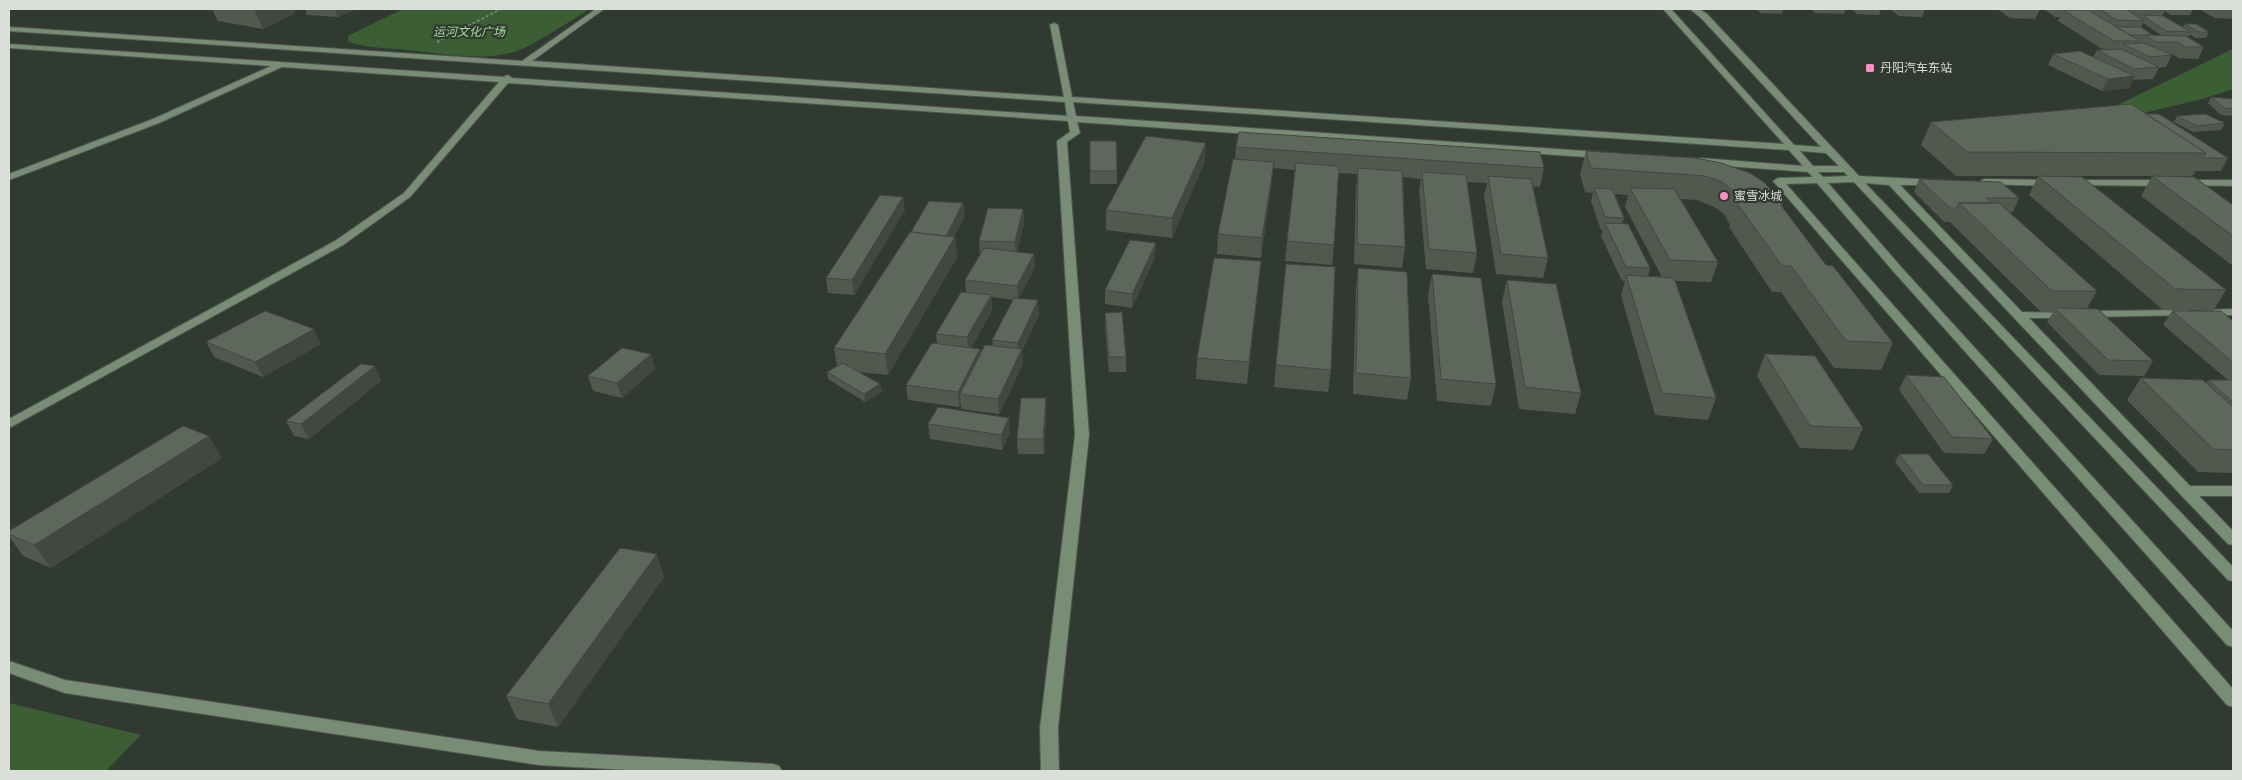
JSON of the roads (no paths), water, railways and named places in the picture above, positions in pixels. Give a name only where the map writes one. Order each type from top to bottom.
[{"type":"street","points":[[9,424],[339,243],[406,195],[504,80],[600,9]]},
{"type":"street","points":[[1666,9],[1898,270],[2233,641]]},
{"type":"street","points":[[1694,9],[1704,16],[1943,272],[2233,576]]},
{"type":"street","points":[[1050,771],[1050,728],[1082,435],[1062,140],[1075,133],[1054,25]]},
{"type":"street","points":[[9,29],[1068,98],[1792,149],[1830,150]]},
{"type":"street","points":[[9,46],[1072,120],[1610,155]]},
{"type":"street","points":[[9,177],[156,120],[315,49]]},
{"type":"street","points":[[1690,161],[1810,169],[1847,169]]},
{"type":"street","points":[[1941,182],[1892,182],[1857,179],[1778,181],[2233,700]]},
{"type":"street","points":[[1892,182],[2233,540]]},
{"type":"street","points":[[1970,182],[2233,183]]},
{"type":"street","points":[[2018,315],[2233,312]]},
{"type":"street","points":[[2185,491],[2233,491]]},
{"type":"street","points":[[9,667],[64,686],[539,758],[773,771]]},
{"type":"place","name":"丹阳汽车东站","points":[[1870,68]]},
{"type":"place","name":"蜜雪冰城","points":[[1724,196]]},
{"type":"park label","name":"运河文化广场","points":[[469,32]]}]
